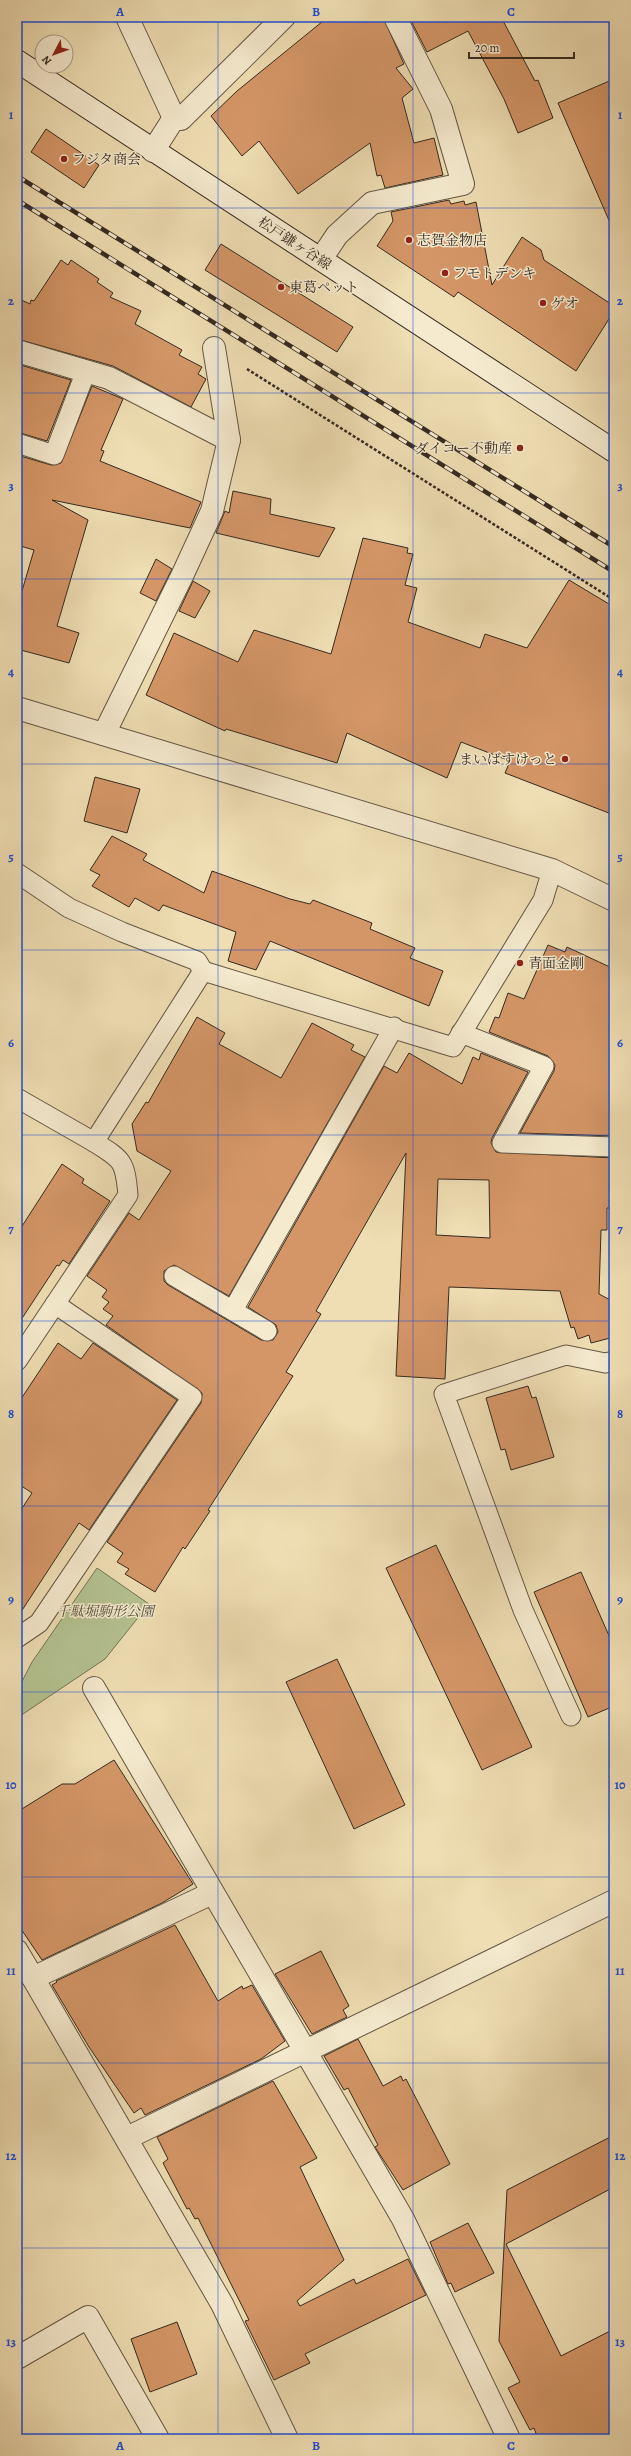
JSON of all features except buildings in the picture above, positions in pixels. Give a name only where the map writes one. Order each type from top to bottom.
[{"type":"street","points":[[127,17],[174,118]]},
{"type":"street","points":[[174,118],[181,119],[284,17]]},
{"type":"street","points":[[320,259],[337,235],[372,203],[463,184],[441,110],[395,17]]},
{"type":"street","name":"松戸鎌ヶ谷線","points":[[17,61],[614,451]]},
{"type":"street","points":[[153,151],[174,118]]},
{"type":"street","points":[[104,734],[182,576],[212,511],[229,440],[214,348]]},
{"type":"street","points":[[17,351],[109,378],[229,440]]},
{"type":"street","points":[[17,708],[552,870],[614,900]]},
{"type":"street","points":[[94,1688],[403,2219],[509,2439]]},
{"type":"street","points":[[33,1978],[212,1893]]},
{"type":"street","points":[[127,2138],[614,1901]]},
{"type":"street","points":[[17,1951],[127,2138],[222,2304],[286,2439]]},
{"type":"street","points":[[17,2358],[88,2317],[158,2439]]},
{"type":"lane","points":[[17,443],[54,454],[86,371]]},
{"type":"lane","points":[[17,874],[69,908],[122,932],[197,960],[203,971],[394,1027],[453,1047],[543,900],[552,870]]},
{"type":"lane","points":[[94,1142],[203,971]]},
{"type":"lane","points":[[233,1310],[394,1027]]},
{"type":"lane","points":[[461,1033],[544,1066],[502,1143],[614,1147]]},
{"type":"lane","points":[[17,1098],[115,1155],[126,1168],[128,1195],[17,1361]]},
{"type":"lane","points":[[174,1276],[266,1331]]},
{"type":"lane","points":[[17,1638],[39,1623],[192,1397],[55,1304]]},
{"type":"lane","points":[[571,1716],[523,1610],[444,1394],[566,1355],[605,1363],[614,1362]]},
{"type":"path","points":[[214,348],[614,600]]},
{"type":"green space","name":"千駄堀駒形公園","points":[[97,1568],[149,1604],[105,1659],[17,1718],[17,1691],[32,1662]]},
{"type":"railway","points":[[17,176],[614,547]]},
{"type":"railway","points":[[17,200],[614,572]]},
{"type":"place","name":"フジタ商会","points":[[64,159]]},
{"type":"place","name":"志賀金物店","points":[[409,240]]},
{"type":"place","name":"フモトデンキ","points":[[445,273]]},
{"type":"place","name":"東葛ペット","points":[[281,287]]},
{"type":"place","name":"ゲオ","points":[[543,303]]},
{"type":"place","name":"ダイコー不動産","points":[[520,448]]},
{"type":"place","name":"まいばすけっと","points":[[565,759]]},
{"type":"place","name":"青面金剛","points":[[520,963]]}]
